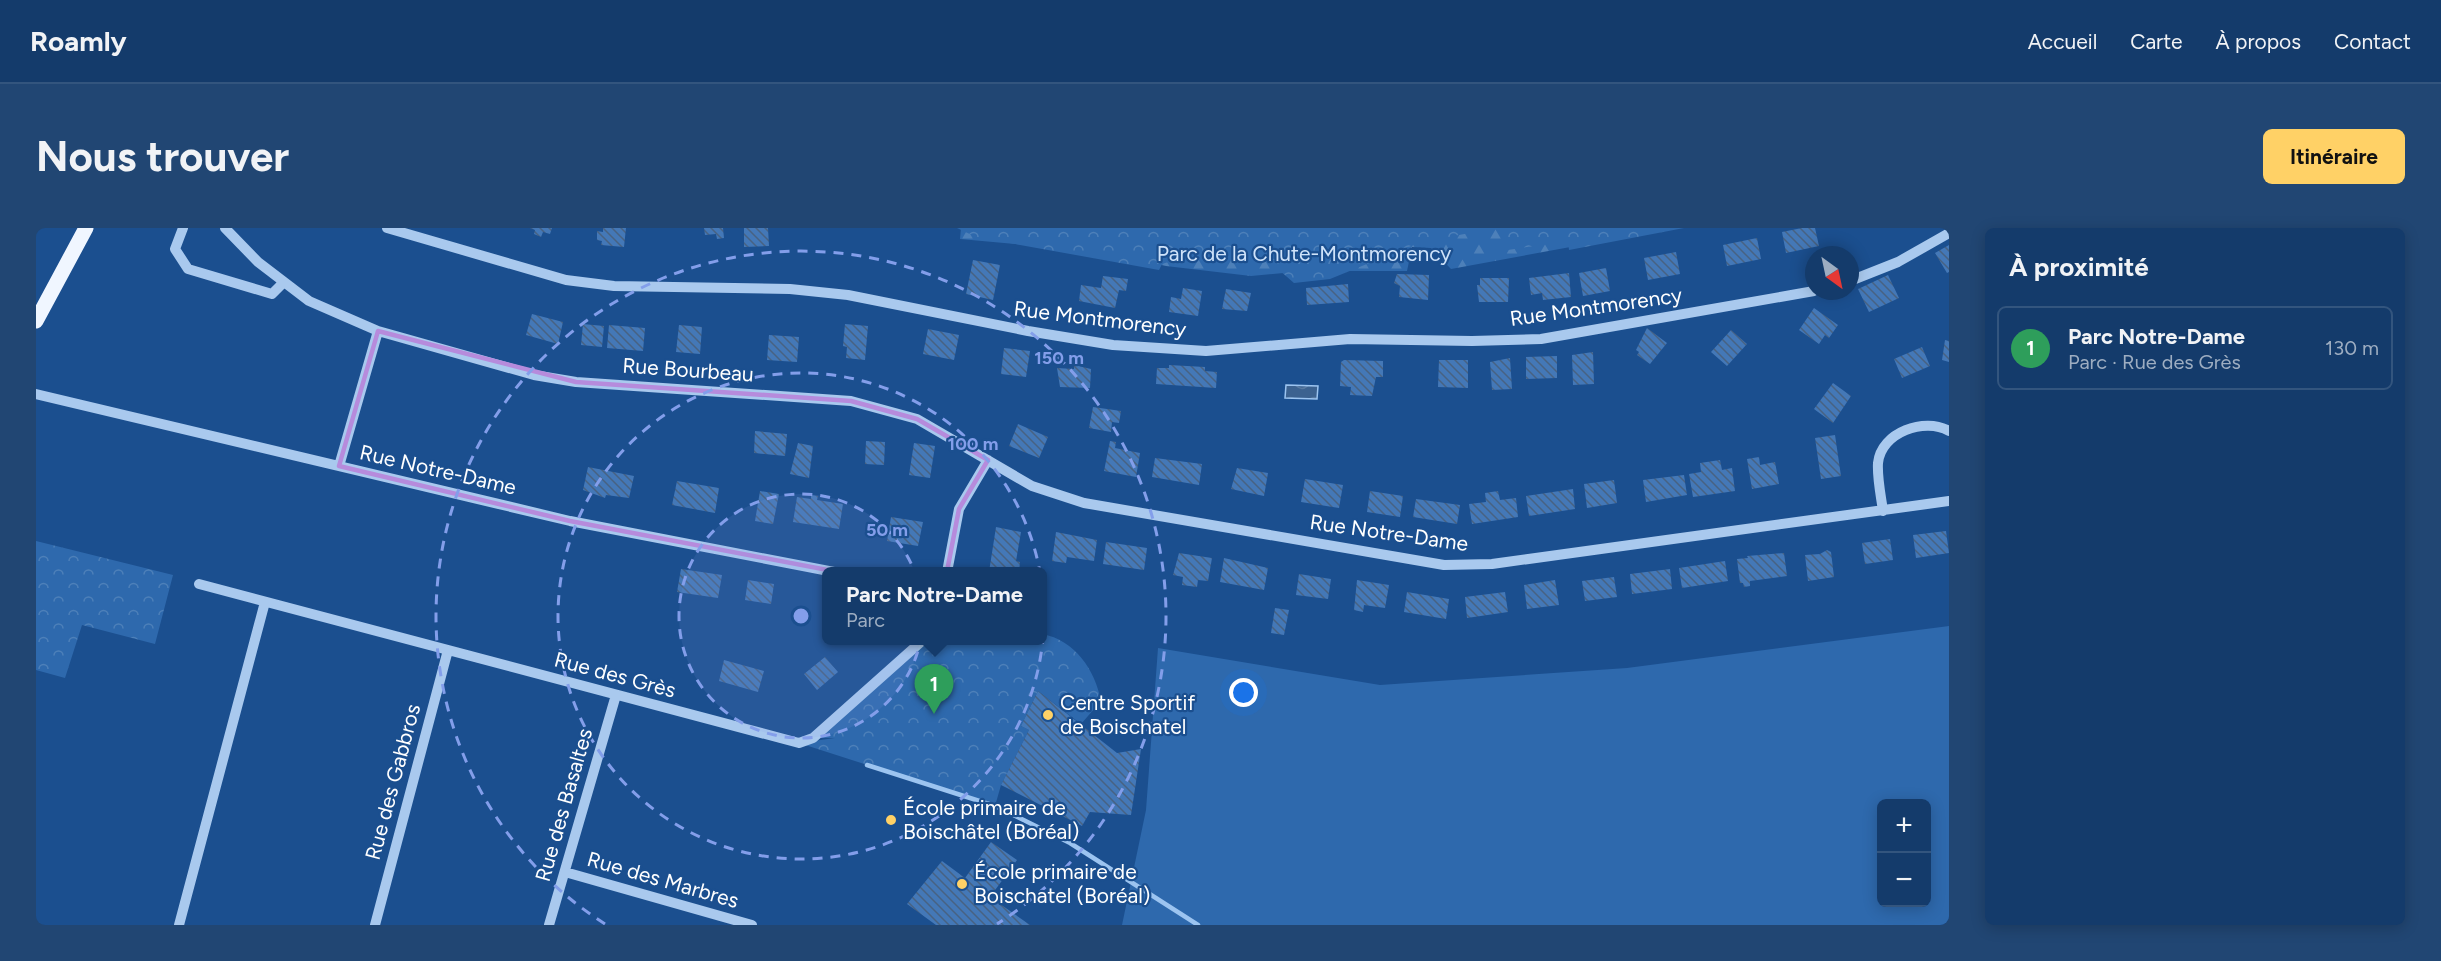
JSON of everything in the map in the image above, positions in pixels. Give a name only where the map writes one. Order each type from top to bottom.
[{"type":"main road","points":[[36,321],[86,228]]},
{"type":"street","points":[[183,228],[175,249],[188,269],[272,294],[284,282]]},
{"type":"street","name":"Rue Bourbeau","points":[[225,228],[258,262],[309,301],[378,331],[534,375],[576,382],[851,401],[917,419],[988,460]]},
{"type":"street","name":"Rue Montmorency","points":[[387,228],[566,280],[614,286],[790,289],[848,295],[1028,331],[1113,345],[1206,351],[1350,339],[1472,341],[1540,339],[1805,293]]},
{"type":"street","points":[[1859,277],[1898,262],[1949,233]]},
{"type":"street","points":[[339,466],[378,331]]},
{"type":"street","name":"Rue Notre-Dame","points":[[36,394],[570,521],[822,570]]},
{"type":"street","points":[[1883,511],[1878,463],[1884,448],[1902,432],[1920,426],[1938,425],[1949,431]]},
{"type":"street","points":[[948,567],[959,509],[988,460]]},
{"type":"street","name":"Rue Notre-Dame","points":[[988,460],[1032,486],[1084,503],[1444,564],[1492,564],[1949,501]]},
{"type":"street","name":"Rue des Grès","points":[[198,584],[798,743],[821,731],[917,645]]},
{"type":"street","points":[[179,925],[265,602]]},
{"type":"street","name":"Rue des Gabbros","points":[[375,925],[448,650]]},
{"type":"street","name":"Rue des Basaltes","points":[[549,925],[616,695]]},
{"type":"street","name":"Rue des Marbres","points":[[565,872],[752,925]]},
{"type":"highlighted area","points":[[378,331],[576,382],[851,401],[917,419],[988,460],[959,509],[943,592],[570,521],[339,466]]},
{"type":"green space","name":"Parc de la Chute-Montmorency","points":[[957,228],[1497,228],[1421,242],[1330,279],[1294,283],[1271,263],[1210,249],[1162,264],[1159,270],[976,237]]},
{"type":"green space","name":"Parc de la Chute-Montmorency","points":[[961,228],[1657,228],[1603,241],[1451,269],[1431,248],[1412,247],[1407,271],[1305,271],[1251,276],[1166,266],[1106,252],[960,239]]},
{"type":"green space","name":"Parc de la Chute-Montmorency","points":[[1504,228],[1684,228],[1569,250],[1568,241],[1508,250]]},
{"type":"green space","points":[[36,541],[173,575],[155,644],[82,625],[65,678],[36,670]]},
{"type":"green space","points":[[1949,626],[1949,925],[1122,925],[1146,810],[1158,648],[1380,685],[1627,668]]},
{"type":"green space","points":[[1047,635],[1054,637],[1082,658],[1094,678],[1101,701],[1081,724],[1038,691],[1021,726],[1029,730],[1001,785],[995,806],[799,743],[835,738],[813,738],[918,645],[1047,645]]},
{"type":"water","points":[[1286,385],[1318,386],[1317,399],[1285,398]]},
{"type":"building","points":[[530,228],[552,228],[550,234],[543,232],[541,237],[534,234],[535,230]]},
{"type":"building","points":[[603,228],[626,228],[624,247],[601,245],[602,241],[597,240],[597,231],[603,232]]},
{"type":"building","points":[[704,228],[723,228],[724,238],[717,239],[716,234],[705,235]]},
{"type":"building","points":[[744,228],[768,228],[769,246],[744,247]]},
{"type":"building","points":[[1815,228],[1819,246],[1805,246],[1805,249],[1786,253],[1782,232]]},
{"type":"building","points":[[1757,238],[1761,259],[1727,266],[1723,245]]},
{"type":"building","points":[[1949,245],[1949,272],[1947,273],[1935,253]]},
{"type":"building","points":[[1676,252],[1680,274],[1648,280],[1644,258]]},
{"type":"building","points":[[973,260],[1000,265],[993,300],[966,294]]},
{"type":"building","points":[[1606,268],[1610,291],[1583,296],[1579,273]]},
{"type":"building","points":[[1569,273],[1571,297],[1543,300],[1542,293],[1531,295],[1529,278]]},
{"type":"building","points":[[1397,274],[1429,275],[1428,300],[1399,297],[1400,286],[1394,283]]},
{"type":"building","points":[[1888,275],[1899,298],[1869,312],[1859,289]]},
{"type":"building","points":[[1103,276],[1128,279],[1126,291],[1119,290],[1115,308],[1079,301],[1081,285],[1101,288]]},
{"type":"building","points":[[1480,278],[1509,278],[1508,302],[1479,302],[1477,285],[1480,285]]},
{"type":"building","points":[[1348,284],[1349,302],[1307,305],[1306,288]]},
{"type":"building","points":[[1183,288],[1202,291],[1198,316],[1169,312],[1171,297],[1181,299]]},
{"type":"building","points":[[1226,289],[1251,293],[1247,311],[1222,309]]},
{"type":"building","points":[[1814,308],[1838,325],[1829,338],[1825,335],[1819,344],[1799,330]]},
{"type":"building","points":[[532,314],[563,322],[558,344],[526,335]]},
{"type":"building","points":[[583,324],[604,326],[602,347],[581,345]]},
{"type":"building","points":[[845,324],[868,326],[865,360],[846,358],[847,347],[843,346]]},
{"type":"building","points":[[609,325],[645,328],[643,351],[607,348]]},
{"type":"building","points":[[679,325],[702,327],[700,354],[676,352]]},
{"type":"building","points":[[1647,328],[1667,343],[1650,364],[1637,355],[1639,352],[1636,350]]},
{"type":"building","points":[[928,329],[959,335],[954,360],[923,354]]},
{"type":"building","points":[[1731,330],[1747,344],[1727,366],[1711,352]]},
{"type":"building","points":[[769,335],[799,337],[797,362],[767,360]]},
{"type":"building","points":[[1945,340],[1949,341],[1949,362],[1942,360]]},
{"type":"building","points":[[1922,347],[1930,366],[1902,378],[1894,359]]},
{"type":"building","points":[[1004,348],[1030,351],[1026,377],[1001,374]]},
{"type":"building","points":[[1593,352],[1594,384],[1573,385],[1572,355]]},
{"type":"building","points":[[1557,356],[1557,378],[1526,379],[1526,357]]},
{"type":"building","points":[[1510,358],[1512,389],[1492,390],[1490,362]]},
{"type":"building","points":[[1344,360],[1383,361],[1383,377],[1376,377],[1372,396],[1350,395],[1351,387],[1340,386],[1341,362]]},
{"type":"building","points":[[1439,360],[1468,360],[1468,388],[1438,387]]},
{"type":"building","points":[[1074,365],[1091,369],[1090,388],[1060,387],[1057,368],[1074,369]]},
{"type":"building","points":[[1169,365],[1205,367],[1205,371],[1217,372],[1216,388],[1156,384],[1157,368],[1169,368]]},
{"type":"building","points":[[1833,383],[1851,396],[1833,423],[1814,409]]},
{"type":"building","points":[[1093,407],[1121,411],[1119,423],[1112,422],[1111,432],[1089,428]]},
{"type":"building","points":[[1018,424],[1048,437],[1039,458],[1009,446]]},
{"type":"building","points":[[755,431],[787,434],[785,456],[754,453]]},
{"type":"building","points":[[1835,435],[1841,476],[1821,479],[1815,438]]},
{"type":"building","points":[[866,441],[885,442],[884,465],[865,464]]},
{"type":"building","points":[[1110,441],[1116,442],[1115,448],[1140,453],[1136,477],[1104,471]]},
{"type":"building","points":[[798,443],[813,446],[809,478],[790,474]]},
{"type":"building","points":[[914,443],[935,446],[930,478],[909,475]]},
{"type":"building","points":[[1759,457],[1760,465],[1775,462],[1779,484],[1752,489],[1747,459]]},
{"type":"building","points":[[1155,458],[1202,464],[1199,485],[1152,477]]},
{"type":"building","points":[[1720,460],[1722,470],[1732,468],[1735,491],[1693,497],[1689,474],[1701,472],[1700,463]]},
{"type":"building","points":[[588,467],[634,476],[629,498],[606,495],[605,498],[583,490]]},
{"type":"building","points":[[1237,468],[1268,473],[1264,496],[1231,489]]},
{"type":"building","points":[[1684,475],[1687,495],[1646,502],[1643,480]]},
{"type":"building","points":[[1305,479],[1343,485],[1339,508],[1301,502]]},
{"type":"building","points":[[1614,480],[1617,503],[1587,508],[1584,484]]},
{"type":"building","points":[[677,481],[719,488],[715,513],[672,505]]},
{"type":"building","points":[[1573,489],[1575,509],[1529,516],[1526,496]]},
{"type":"building","points":[[760,491],[779,494],[773,524],[755,521]]},
{"type":"building","points":[[1370,491],[1403,496],[1400,517],[1367,512]]},
{"type":"building","points":[[1498,491],[1500,500],[1516,498],[1518,517],[1472,524],[1469,504],[1486,502],[1485,493]]},
{"type":"building","points":[[811,495],[818,496],[817,500],[843,504],[839,529],[793,522],[797,497],[811,499]]},
{"type":"building","points":[[1416,499],[1460,505],[1457,524],[1413,517]]},
{"type":"building","points":[[891,517],[923,522],[918,546],[887,541]]},
{"type":"building","points":[[996,527],[1021,532],[1016,561],[1020,562],[1020,567],[990,567]]},
{"type":"building","points":[[1946,531],[1949,553],[1916,558],[1913,535]]},
{"type":"building","points":[[1056,532],[1097,540],[1094,561],[1067,557],[1066,563],[1052,561]]},
{"type":"building","points":[[1890,539],[1893,560],[1865,564],[1862,543]]},
{"type":"building","points":[[1106,542],[1147,548],[1144,570],[1103,564]]},
{"type":"building","points":[[1827,550],[1831,552],[1834,577],[1808,581],[1805,555],[1820,554]]},
{"type":"building","points":[[1179,553],[1212,558],[1208,581],[1198,580],[1197,587],[1182,585],[1183,577],[1173,575]]},
{"type":"building","points":[[1784,553],[1787,576],[1750,581],[1750,586],[1744,587],[1743,583],[1740,583],[1737,559]]},
{"type":"building","points":[[1224,558],[1268,568],[1264,590],[1220,582]]},
{"type":"building","points":[[1725,561],[1728,581],[1682,588],[1679,568]]},
{"type":"building","points":[[681,569],[722,575],[718,598],[677,592]]},
{"type":"building","points":[[1670,569],[1672,589],[1632,594],[1630,574]]},
{"type":"building","points":[[1299,574],[1331,579],[1328,599],[1296,595]]},
{"type":"building","points":[[1614,577],[1617,597],[1585,601],[1582,581]]},
{"type":"building","points":[[748,580],[774,584],[771,604],[745,600]]},
{"type":"building","points":[[1357,580],[1389,585],[1385,608],[1364,605],[1363,612],[1354,610]]},
{"type":"building","points":[[1555,580],[1559,605],[1527,609],[1524,585]]},
{"type":"building","points":[[1407,592],[1449,599],[1446,619],[1404,612]]},
{"type":"building","points":[[1505,592],[1508,612],[1467,618],[1465,597]]},
{"type":"building","points":[[1275,608],[1289,610],[1284,635],[1271,633]]},
{"type":"building","points":[[825,657],[838,672],[817,690],[804,674]]},
{"type":"building","points":[[724,660],[764,671],[758,692],[719,681]]},
{"type":"building","points":[[1038,691],[1117,753],[1141,749],[1131,815],[1090,812],[1082,826],[1001,785],[1029,730],[1021,726]]},
{"type":"building","name":"École primaire de Boischatel (Boréal)","points":[[991,842],[1017,860],[990,897],[1030,925],[936,925],[907,904],[942,861],[965,878]]},
{"type":"waterway","points":[[867,765],[995,806],[1070,843],[1198,925]]},
{"type":"place","name":"Parc Notre-Dame","points":[[934,714]]},
{"type":"place","name":"Centre Sportif de Boischatel","points":[[1048,715]]},
{"type":"place","name":"École primaire de Boischâtel (Boréal)","points":[[891,820]]},
{"type":"place","name":"École primaire de Boischatel (Boréal)","points":[[962,884]]}]
